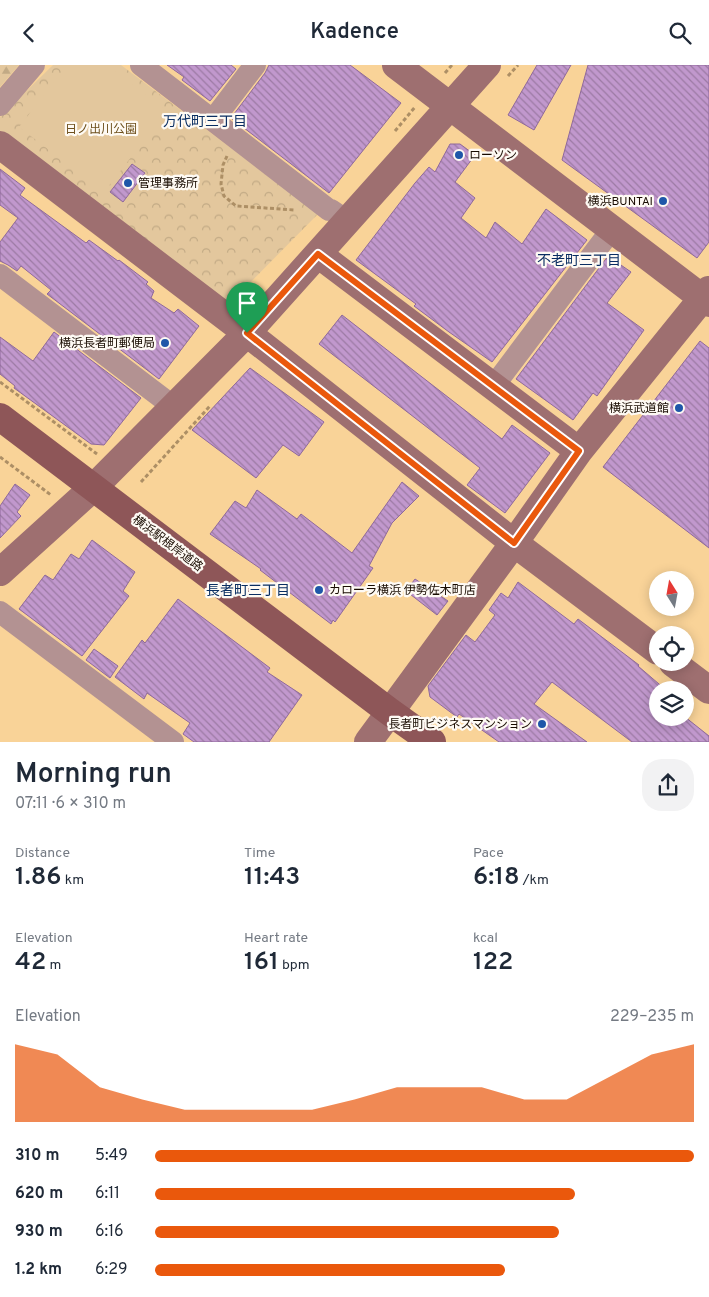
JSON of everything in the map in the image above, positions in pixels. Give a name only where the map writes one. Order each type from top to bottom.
[{"type":"main road","name":"横浜駅根岸道路","points":[[0,417],[432,742]]},
{"type":"street","points":[[0,105],[34,65]]},
{"type":"street","points":[[141,65],[338,216]]},
{"type":"street","points":[[213,119],[255,65]]},
{"type":"street","points":[[368,742],[579,451],[707,297],[612,229],[396,65]]},
{"type":"street","points":[[0,572],[94,487],[247,333],[318,254],[338,216],[450,106],[487,65]]},
{"type":"street","points":[[0,145],[247,333],[514,543],[649,644]]},
{"type":"street","points":[[493,387],[612,229]]},
{"type":"street","points":[[318,254],[579,451]]},
{"type":"street","points":[[0,275],[174,407]]},
{"type":"street","points":[[0,612],[173,742]]},
{"type":"street","points":[[683,671],[709,690]]},
{"type":"path","points":[[445,73],[452,65]]},
{"type":"path","points":[[236,138],[223,165],[221,184],[224,196],[236,206],[296,210],[338,216]]},
{"type":"path","points":[[0,382],[95,453],[100,454]]},
{"type":"path","points":[[141,482],[211,405]]},
{"type":"path","points":[[0,457],[51,495],[52,500]]},
{"type":"green space","points":[[0,65],[19,65],[0,87]]},
{"type":"green space","name":"日ノ出川公園","points":[[53,65],[121,65],[318,214],[229,304],[0,132],[0,117]]},
{"type":"green space","points":[[67,65],[107,65],[167,111],[104,192],[19,127]]},
{"type":"building","points":[[167,65],[231,65],[236,69],[210,101],[182,80],[184,77]]},
{"type":"building","points":[[269,65],[350,65],[401,103],[329,193],[231,118]]},
{"type":"building","points":[[537,65],[571,65],[534,130],[508,115]]},
{"type":"building","name":"横浜BUNTAI","points":[[588,65],[709,65],[709,242],[697,258],[562,160]]},
{"type":"building","points":[[450,144],[460,144],[475,155],[455,182],[475,198],[461,218],[486,238],[495,222],[522,244],[546,209],[587,240],[492,362],[414,306],[416,304],[356,260],[429,167],[435,172]]},
{"type":"building","name":"管理事務所","points":[[132,164],[145,173],[123,202],[110,192]]},
{"type":"building","points":[[0,169],[25,188],[20,195],[86,243],[89,240],[119,260],[148,282],[146,284],[154,291],[151,298],[174,313],[178,309],[199,326],[159,379],[47,294],[51,290],[21,266],[17,271],[0,261],[0,242],[18,218],[0,205]]},
{"type":"building","points":[[608,256],[631,272],[607,303],[644,330],[597,396],[593,393],[573,420],[516,379]]},
{"type":"building","points":[[342,315],[502,439],[512,425],[550,453],[505,513],[467,485],[480,468],[319,344]]},
{"type":"building","points":[[54,332],[141,398],[104,445],[91,444],[14,388],[15,386],[0,374],[0,337],[33,361]]},
{"type":"building","name":"横浜武道館","points":[[700,341],[709,348],[709,548],[603,467]]},
{"type":"building","points":[[250,368],[324,422],[299,456],[283,445],[256,478],[192,430]]},
{"type":"building","points":[[402,482],[419,496],[392,523],[369,566],[373,568],[335,622],[333,620],[331,624],[261,569],[210,534],[235,501],[246,508],[257,490],[297,519],[301,514],[352,553]]},
{"type":"building","points":[[15,484],[30,495],[17,512],[21,516],[0,538],[0,506]]},
{"type":"building","points":[[92,540],[135,572],[123,591],[129,596],[82,656],[19,609],[45,575],[53,580],[71,554],[79,559]]},
{"type":"building","points":[[415,579],[448,601],[437,615],[406,591]]},
{"type":"building","points":[[518,582],[574,624],[578,619],[639,665],[656,681],[649,681],[649,726],[694,726],[694,724],[709,736],[709,742],[632,742],[552,682],[534,704],[587,742],[499,742],[459,714],[457,717],[430,697],[428,686],[466,635],[475,642],[495,615],[489,610],[501,593],[508,598]]},
{"type":"building","points":[[178,599],[270,668],[267,672],[302,695],[269,742],[194,742],[183,734],[190,723],[147,693],[144,699],[115,677],[142,640],[145,643]]},
{"type":"building","points":[[94,649],[118,666],[110,678],[86,660]]},
{"type":"place","name":"ローソン","points":[[459,155]]},
{"type":"place","name":"管理事務所","points":[[128,183]]},
{"type":"place","name":"横浜BUNTAI","points":[[663,201]]},
{"type":"place","name":"横浜長者町郵便局","points":[[165,343]]},
{"type":"place","name":"横浜武道館","points":[[679,408]]},
{"type":"place","name":"カローラ横浜 伊勢佐木町店","points":[[319,590]]},
{"type":"place","name":"長者町ビジネスマンション","points":[[542,724]]},
{"type":"district","name":"万代町三丁目","points":[[205,121]]},
{"type":"district","name":"不老町三丁目","points":[[579,260]]},
{"type":"district","name":"長者町三丁目","points":[[248,590]]},
{"type":"route","points":[[318,254],[579,451],[514,543],[247,333],[318,254]]}]
